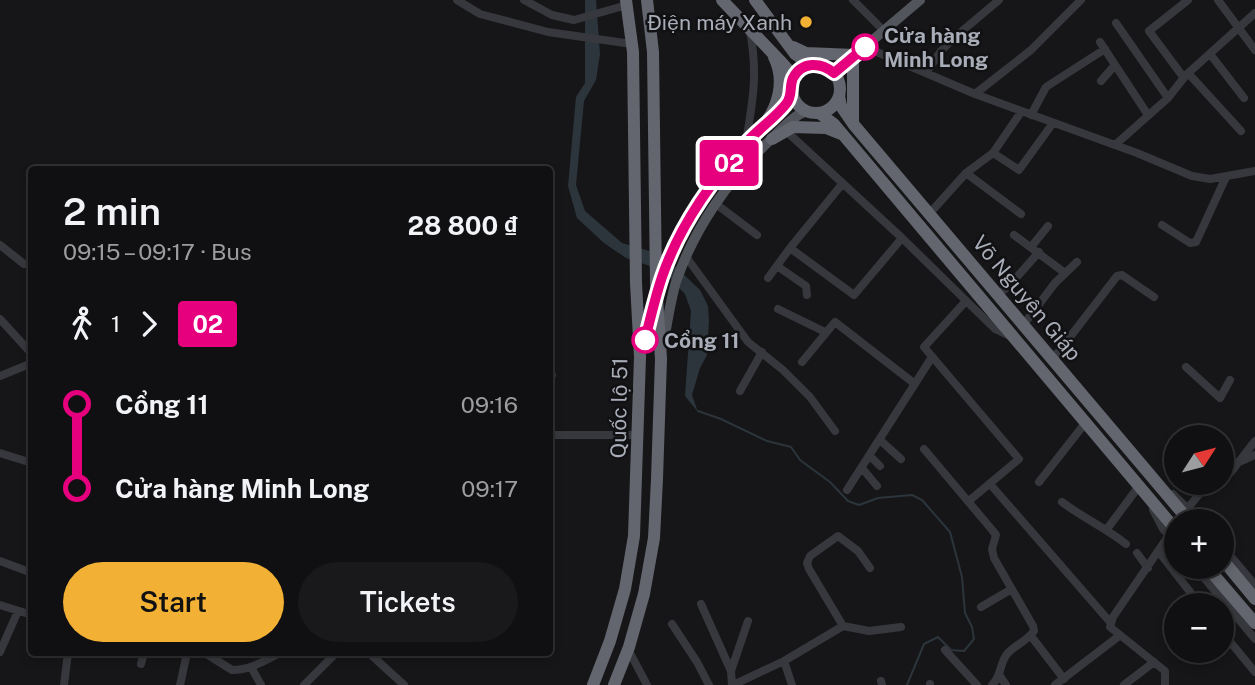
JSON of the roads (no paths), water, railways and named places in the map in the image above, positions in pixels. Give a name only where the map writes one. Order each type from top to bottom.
[{"type":"highway","name":"Quốc lộ 51","points":[[593,685],[625,589],[634,537],[640,357],[653,323],[658,285],[653,52],[646,0]]},
{"type":"highway","points":[[722,0],[789,71],[794,101],[812,112],[830,109],[839,96],[840,88],[834,73],[820,65],[801,61],[755,0]]},
{"type":"highway","name":"Quốc lộ 51","points":[[614,685],[645,594],[654,538],[661,359],[653,323],[636,283],[632,44],[627,2]]},
{"type":"highway","points":[[787,42],[806,53],[857,53],[851,112],[854,125]]},
{"type":"highway","points":[[762,127],[775,110],[779,82],[776,61],[765,45]]},
{"type":"highway","points":[[792,89],[798,71],[810,65]]},
{"type":"highway","name":"Võ Nguyên Giáp","points":[[839,96],[841,106],[854,125],[1146,470],[1183,509]]},
{"type":"highway","name":"Võ Nguyên Giáp","points":[[812,112],[834,124],[1140,487],[1164,522]]},
{"type":"highway","points":[[772,139],[793,127],[826,128],[844,136]]},
{"type":"highway","points":[[1234,574],[1255,599]]},
{"type":"highway","points":[[1218,579],[1255,623]]},
{"type":"main road","points":[[834,73],[920,0]]},
{"type":"main road","points":[[658,285],[688,218],[714,180],[746,142],[785,106],[792,89]]},
{"type":"main road","points":[[653,323],[676,282],[702,225],[716,204],[757,153],[795,117],[812,112]]},
{"type":"street","points":[[457,0],[480,14],[548,32],[608,43],[632,44]]},
{"type":"street","points":[[524,0],[552,15],[574,20],[607,12],[627,2]]},
{"type":"street","points":[[853,0],[884,31]]},
{"type":"street","points":[[926,73],[955,37],[999,0]]},
{"type":"street","points":[[975,94],[1031,50],[1080,0]]},
{"type":"street","points":[[1188,0],[1149,31],[1186,76],[1241,131]]},
{"type":"street","points":[[1218,0],[1255,50]]},
{"type":"street","points":[[1115,145],[1255,13]]},
{"type":"street","points":[[1116,23],[1167,98]]},
{"type":"street","points":[[746,142],[756,61],[749,29]]},
{"type":"street","points":[[1031,115],[1046,87],[1103,45],[1148,115]]},
{"type":"street","points":[[857,53],[926,73],[1192,176],[1210,179],[1255,171]]},
{"type":"street","points":[[1210,54],[1244,98]]},
{"type":"street","points":[[1101,81],[1115,65]]},
{"type":"street","points":[[930,213],[966,173],[993,152],[1021,112]]},
{"type":"street","points":[[993,152],[1019,170],[1053,123]]},
{"type":"street","points":[[785,130],[902,238],[999,333],[1014,338]]},
{"type":"street","points":[[966,173],[1021,215]]},
{"type":"street","points":[[1162,225],[1190,243],[1196,242],[1226,177]]},
{"type":"street","points":[[768,278],[843,183]]},
{"type":"street","points":[[716,204],[758,235]]},
{"type":"street","points":[[998,294],[1008,287],[1035,250],[1048,226]]},
{"type":"street","points":[[1014,235],[1065,273]]},
{"type":"street","points":[[790,248],[854,295],[902,238]]},
{"type":"street","points":[[0,245],[24,264]]},
{"type":"street","points":[[686,260],[716,294],[746,340],[810,397],[835,431]]},
{"type":"street","points":[[1024,324],[1077,262]]},
{"type":"street","points":[[777,266],[804,285],[807,295]]},
{"type":"street","points":[[1053,359],[1120,275],[1154,297]]},
{"type":"street","points":[[966,301],[925,345],[925,350],[1018,457],[1018,462],[970,500]]},
{"type":"street","points":[[778,309],[825,332]]},
{"type":"street","points":[[0,319],[28,350]]},
{"type":"street","points":[[802,362],[832,324],[837,323],[915,384]]},
{"type":"street","points":[[740,391],[762,352]]},
{"type":"street","points":[[846,490],[932,357]]},
{"type":"street","points":[[0,376],[28,365]]},
{"type":"street","points":[[1186,367],[1220,398],[1230,380]]},
{"type":"street","points":[[1039,482],[1086,422]]},
{"type":"street","points":[[553,435],[638,435]]},
{"type":"street","points":[[880,440],[901,459]]},
{"type":"street","points":[[1234,467],[1255,441]]},
{"type":"street","points":[[924,449],[970,500],[996,535],[992,549],[994,558],[1033,626],[1031,636],[1007,654],[1000,676],[992,685]]},
{"type":"street","points":[[0,453],[28,462]]},
{"type":"street","points":[[1239,461],[1248,460],[1255,455]]},
{"type":"street","points":[[870,456],[880,466]]},
{"type":"street","points":[[862,468],[877,486]]},
{"type":"street","points":[[990,484],[1110,622],[1112,630],[1165,671],[1165,685]]},
{"type":"street","points":[[1107,529],[1140,487]]},
{"type":"street","points":[[1062,502],[1086,519],[1107,529],[1126,544]]},
{"type":"street","points":[[843,626],[809,569],[808,559],[833,537],[838,536],[858,551],[870,568]]},
{"type":"street","points":[[1110,622],[1164,545]]},
{"type":"street","points":[[1159,552],[1191,593]]},
{"type":"street","points":[[1136,553],[1147,568]]},
{"type":"street","points":[[1234,560],[1255,585]]},
{"type":"street","points":[[0,561],[28,572]]},
{"type":"street","points":[[1205,579],[1255,639]]},
{"type":"street","points":[[981,607],[1010,590]]},
{"type":"street","points":[[701,604],[731,671],[732,685],[784,661],[843,626],[869,631],[901,627]]},
{"type":"street","points":[[0,605],[28,614]]},
{"type":"street","points":[[0,652],[18,611]]},
{"type":"street","points":[[731,671],[748,621]]},
{"type":"street","points":[[672,624],[709,685]]},
{"type":"street","points":[[1031,636],[1064,678]]},
{"type":"street","points":[[1055,685],[1119,636]]},
{"type":"street","points":[[1234,647],[1255,672]]},
{"type":"street","points":[[628,649],[646,685]]},
{"type":"street","points":[[945,650],[977,685]]},
{"type":"street","points":[[64,685],[68,656]]},
{"type":"street","points":[[141,664],[143,656]]},
{"type":"street","points":[[180,685],[186,656]]},
{"type":"street","points":[[210,656],[232,670],[251,667],[275,656]]},
{"type":"street","points":[[304,685],[334,656]]},
{"type":"street","points":[[372,656],[404,685]]},
{"type":"street","points":[[784,661],[792,685]]},
{"type":"street","points":[[1125,685],[1154,662]]},
{"type":"street","points":[[251,667],[261,685]]},
{"type":"street","points":[[1000,676],[1006,685]]},
{"type":"waterway","points":[[698,411],[767,441],[791,447],[800,460],[830,482],[848,501],[859,505],[878,498],[912,495],[922,500],[950,532],[962,577],[965,613],[974,639],[964,651],[951,650],[938,637],[924,644],[907,685]]},
{"type":"place","name":"Điện máy Xanh","points":[[806,22]]},
{"type":"place","name":"Cửa hàng Minh Long","points":[[865,47]]},
{"type":"place","name":"Cổng 11","points":[[645,340]]}]
